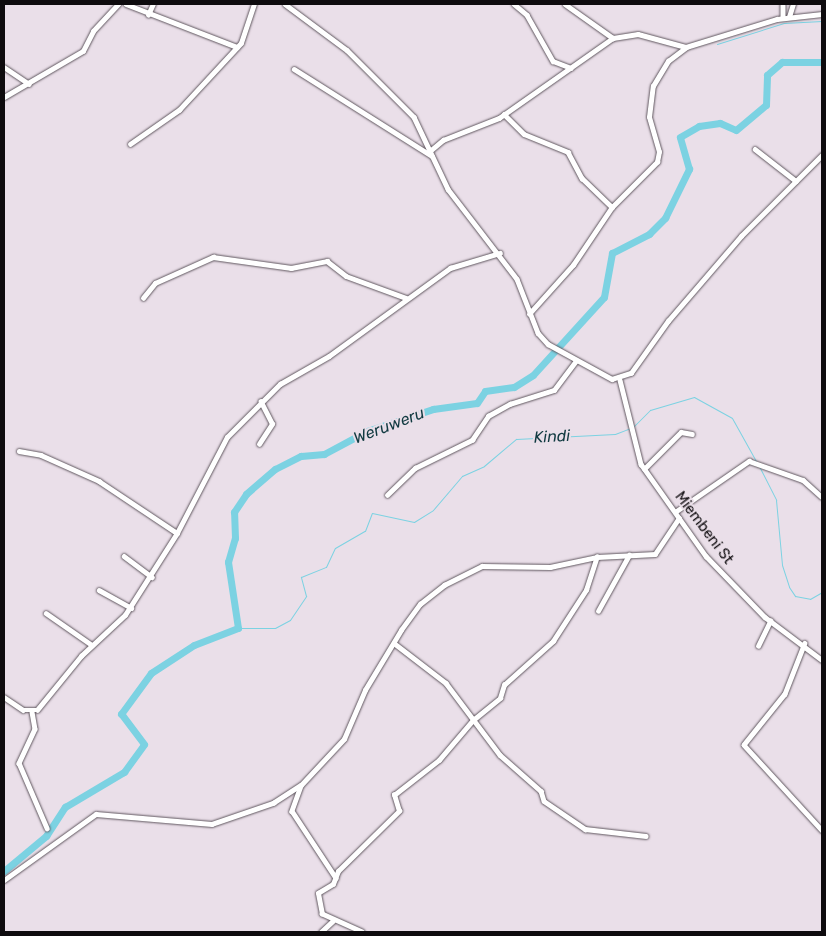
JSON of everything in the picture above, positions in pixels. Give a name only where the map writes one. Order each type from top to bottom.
[{"type":"street","points":[[4,97],[29,84],[82,51],[118,4]]},
{"type":"street","points":[[126,4],[148,15],[236,47]]},
{"type":"street","points":[[148,15],[153,4]]},
{"type":"street","points":[[130,144],[179,110],[244,38],[254,4]]},
{"type":"street","points":[[285,4],[347,50],[406,107],[420,124],[448,189],[500,253],[523,290],[529,314],[548,344],[576,361],[620,380],[631,373],[668,320],[741,236],[822,155]]},
{"type":"street","points":[[514,4],[527,15],[553,61],[571,68]]},
{"type":"street","points":[[565,4],[613,38]]},
{"type":"street","points":[[783,4],[783,18]]},
{"type":"street","points":[[789,17],[793,4]]},
{"type":"street","points":[[529,314],[576,262],[612,207],[657,162],[659,152],[649,117],[653,86],[668,61],[686,47],[783,18],[822,14]]},
{"type":"street","points":[[431,153],[443,140],[504,114],[613,38],[638,34],[686,47]]},
{"type":"street","points":[[4,67],[29,84]]},
{"type":"street","points":[[294,69],[431,153]]},
{"type":"street","points":[[504,114],[524,134],[568,152],[582,178],[612,207]]},
{"type":"street","points":[[755,149],[796,181]]},
{"type":"street","points":[[47,828],[19,763],[34,729],[32,712],[92,645],[131,608],[152,577],[177,533],[217,452],[261,402],[292,374],[329,356],[406,298],[460,263],[500,253]]},
{"type":"street","points":[[143,298],[155,283],[213,257],[291,268],[327,260],[346,276],[406,298]]},
{"type":"street","points":[[387,495],[415,468],[472,440],[488,416],[510,404],[554,390],[576,361]]},
{"type":"street","name":"Miembeni St","points":[[620,380],[631,434],[644,469],[679,518],[712,563],[770,620],[805,643],[822,660]]},
{"type":"street","points":[[259,444],[272,424],[261,402]]},
{"type":"street","points":[[644,469],[681,432],[692,434]]},
{"type":"street","points":[[20,451],[41,455],[99,481],[177,533]]},
{"type":"street","points":[[675,512],[749,461],[803,480],[822,497]]},
{"type":"street","points":[[4,880],[96,814],[139,816],[212,824],[260,809],[301,785],[350,732],[357,706],[394,643],[420,604],[468,570],[507,565],[550,567],[597,557],[660,553],[679,518]]},
{"type":"street","points":[[598,611],[629,554]]},
{"type":"street","points":[[124,556],[152,577]]},
{"type":"street","points":[[362,932],[333,921],[321,912],[318,893],[336,878],[399,811],[394,795],[439,760],[473,720],[500,698],[504,685],[553,641],[586,590],[597,557]]},
{"type":"street","points":[[99,590],[131,608]]},
{"type":"street","points":[[46,613],[92,645]]},
{"type":"street","points":[[758,646],[770,620]]},
{"type":"street","points":[[394,643],[442,680],[505,760],[541,791],[544,801],[583,828],[646,836]]},
{"type":"street","points":[[805,643],[784,694],[744,744],[822,830]]},
{"type":"street","points":[[4,698],[32,712]]},
{"type":"street","points":[[301,785],[292,811],[336,878]]},
{"type":"street","points":[[320,932],[333,921]]},
{"type":"waterway","points":[[717,44],[784,23],[822,21]]},
{"type":"waterway","name":"Weruweru","points":[[4,871],[46,836],[65,807],[124,772],[144,744],[121,714],[151,673],[194,645],[238,628],[228,562],[235,538],[234,512],[246,494],[275,469],[301,456],[324,454],[367,431],[433,409],[477,403],[485,391],[514,387],[533,375],[604,297],[612,253],[649,234],[665,218],[689,169],[680,137],[699,126],[720,123],[736,130],[766,105],[767,75],[782,62],[822,62]]},
{"type":"waterway","name":"Kindi","points":[[634,426],[650,410],[694,397],[732,418],[757,463]]},
{"type":"waterway","name":"Kindi","points":[[238,628],[275,628],[290,620],[306,596],[301,577],[326,567],[335,548],[365,531],[372,513],[414,522],[433,510],[462,476],[484,466],[516,439],[615,434],[631,428]]},
{"type":"waterway","name":"Kindi","points":[[759,466],[776,500],[782,565],[789,587],[795,596],[810,599],[822,592]]}]
